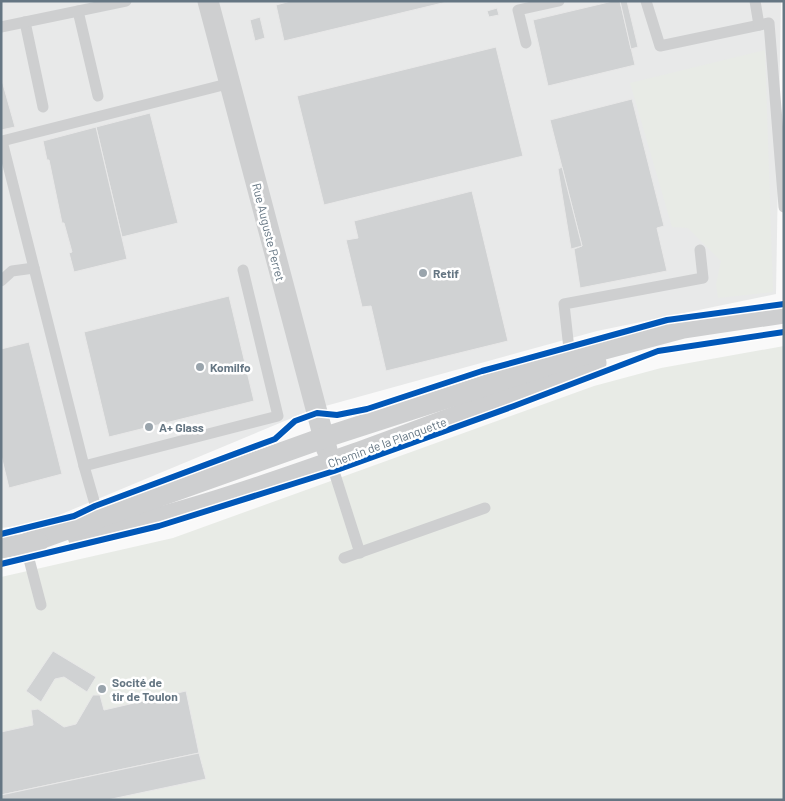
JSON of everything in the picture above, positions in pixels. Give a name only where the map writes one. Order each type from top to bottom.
[{"type":"street","name":"Rue Auguste Perret","points":[[208,1],[323,438],[331,462]]},
{"type":"street","name":"Chemin de la Planquette","points":[[24,544],[323,438],[570,358],[683,328],[784,313]]},
{"type":"street","name":"Chemin de la Planquette","points":[[1,548],[65,540],[167,516],[331,462],[509,398],[683,328]]},
{"type":"lane","points":[[1,26],[126,1]]},
{"type":"lane","points":[[526,43],[518,10],[558,1]]},
{"type":"lane","points":[[646,1],[660,46],[769,23],[784,207]]},
{"type":"lane","points":[[755,1],[759,25]]},
{"type":"lane","points":[[78,11],[98,96]]},
{"type":"lane","points":[[25,22],[43,107]]},
{"type":"lane","points":[[99,518],[84,466],[2,141],[231,83]]},
{"type":"lane","points":[[570,358],[564,304],[703,278],[700,250]]},
{"type":"lane","points":[[1,282],[12,271],[34,268]]},
{"type":"lane","points":[[84,466],[278,416],[243,270]]},
{"type":"lane","points":[[331,462],[360,553]]},
{"type":"lane","points":[[344,558],[485,508]]},
{"type":"lane","points":[[24,544],[41,605]]},
{"type":"shaded area","points":[[1,1],[781,1],[776,294],[597,331],[311,410],[40,523],[1,528]]},
{"type":"shaded area","points":[[765,50],[773,292],[718,298],[716,284],[721,261],[688,228],[672,227],[630,83]]},
{"type":"shaded area","points":[[784,346],[784,800],[1,800],[1,577],[173,538],[594,386],[661,368]]},
{"type":"building","points":[[291,1],[451,1],[284,41],[276,5]]},
{"type":"building","points":[[620,1],[635,65],[548,86],[533,20]]},
{"type":"building","points":[[620,1],[627,1],[638,47],[631,49]]},
{"type":"building","points":[[497,8],[499,15],[489,17],[487,11]]},
{"type":"building","points":[[260,17],[265,38],[255,41],[250,20]]},
{"type":"building","points":[[496,47],[523,156],[324,205],[297,96]]},
{"type":"building","points":[[1,77],[15,127],[1,130]]},
{"type":"building","points":[[632,99],[664,226],[657,228],[667,271],[580,288],[574,249],[582,246],[550,120]]},
{"type":"building","points":[[150,113],[178,223],[122,237],[96,127]]},
{"type":"building","points":[[96,127],[127,259],[74,272],[69,253],[72,252],[64,223],[62,223],[49,160],[47,160],[43,141]]},
{"type":"building","points":[[562,167],[582,246],[571,249],[558,169]]},
{"type":"building","name":"Retif","points":[[472,191],[508,341],[386,371],[371,306],[362,307],[346,240],[358,238],[354,221]]},
{"type":"building","points":[[229,296],[254,401],[109,437],[84,332]]},
{"type":"building","points":[[29,342],[62,474],[9,488],[1,455],[1,349]]},
{"type":"building","points":[[53,651],[96,677],[87,692],[64,677],[55,679],[41,702],[26,691]]},
{"type":"building","points":[[186,691],[199,753],[1,795],[1,732],[33,725],[31,710],[38,709],[64,727],[76,724],[93,695],[100,695],[104,710]]},
{"type":"building","points":[[199,753],[206,779],[107,800],[1,800],[1,795]]},
{"type":"cycle path","points":[[1,534],[74,516],[95,506],[275,439],[295,421],[317,413],[337,415],[367,409],[482,371],[667,320],[784,304]]},
{"type":"cycle path","points":[[1,564],[159,526],[334,471],[514,406],[658,351],[784,332]]},
{"type":"place","name":"Retif","points":[[423,273]]},
{"type":"place","name":"Komilfo","points":[[200,367]]},
{"type":"place","name":"A+ Glass","points":[[149,427]]},
{"type":"place","name":"Socité de tir de Toulon","points":[[102,689]]}]
